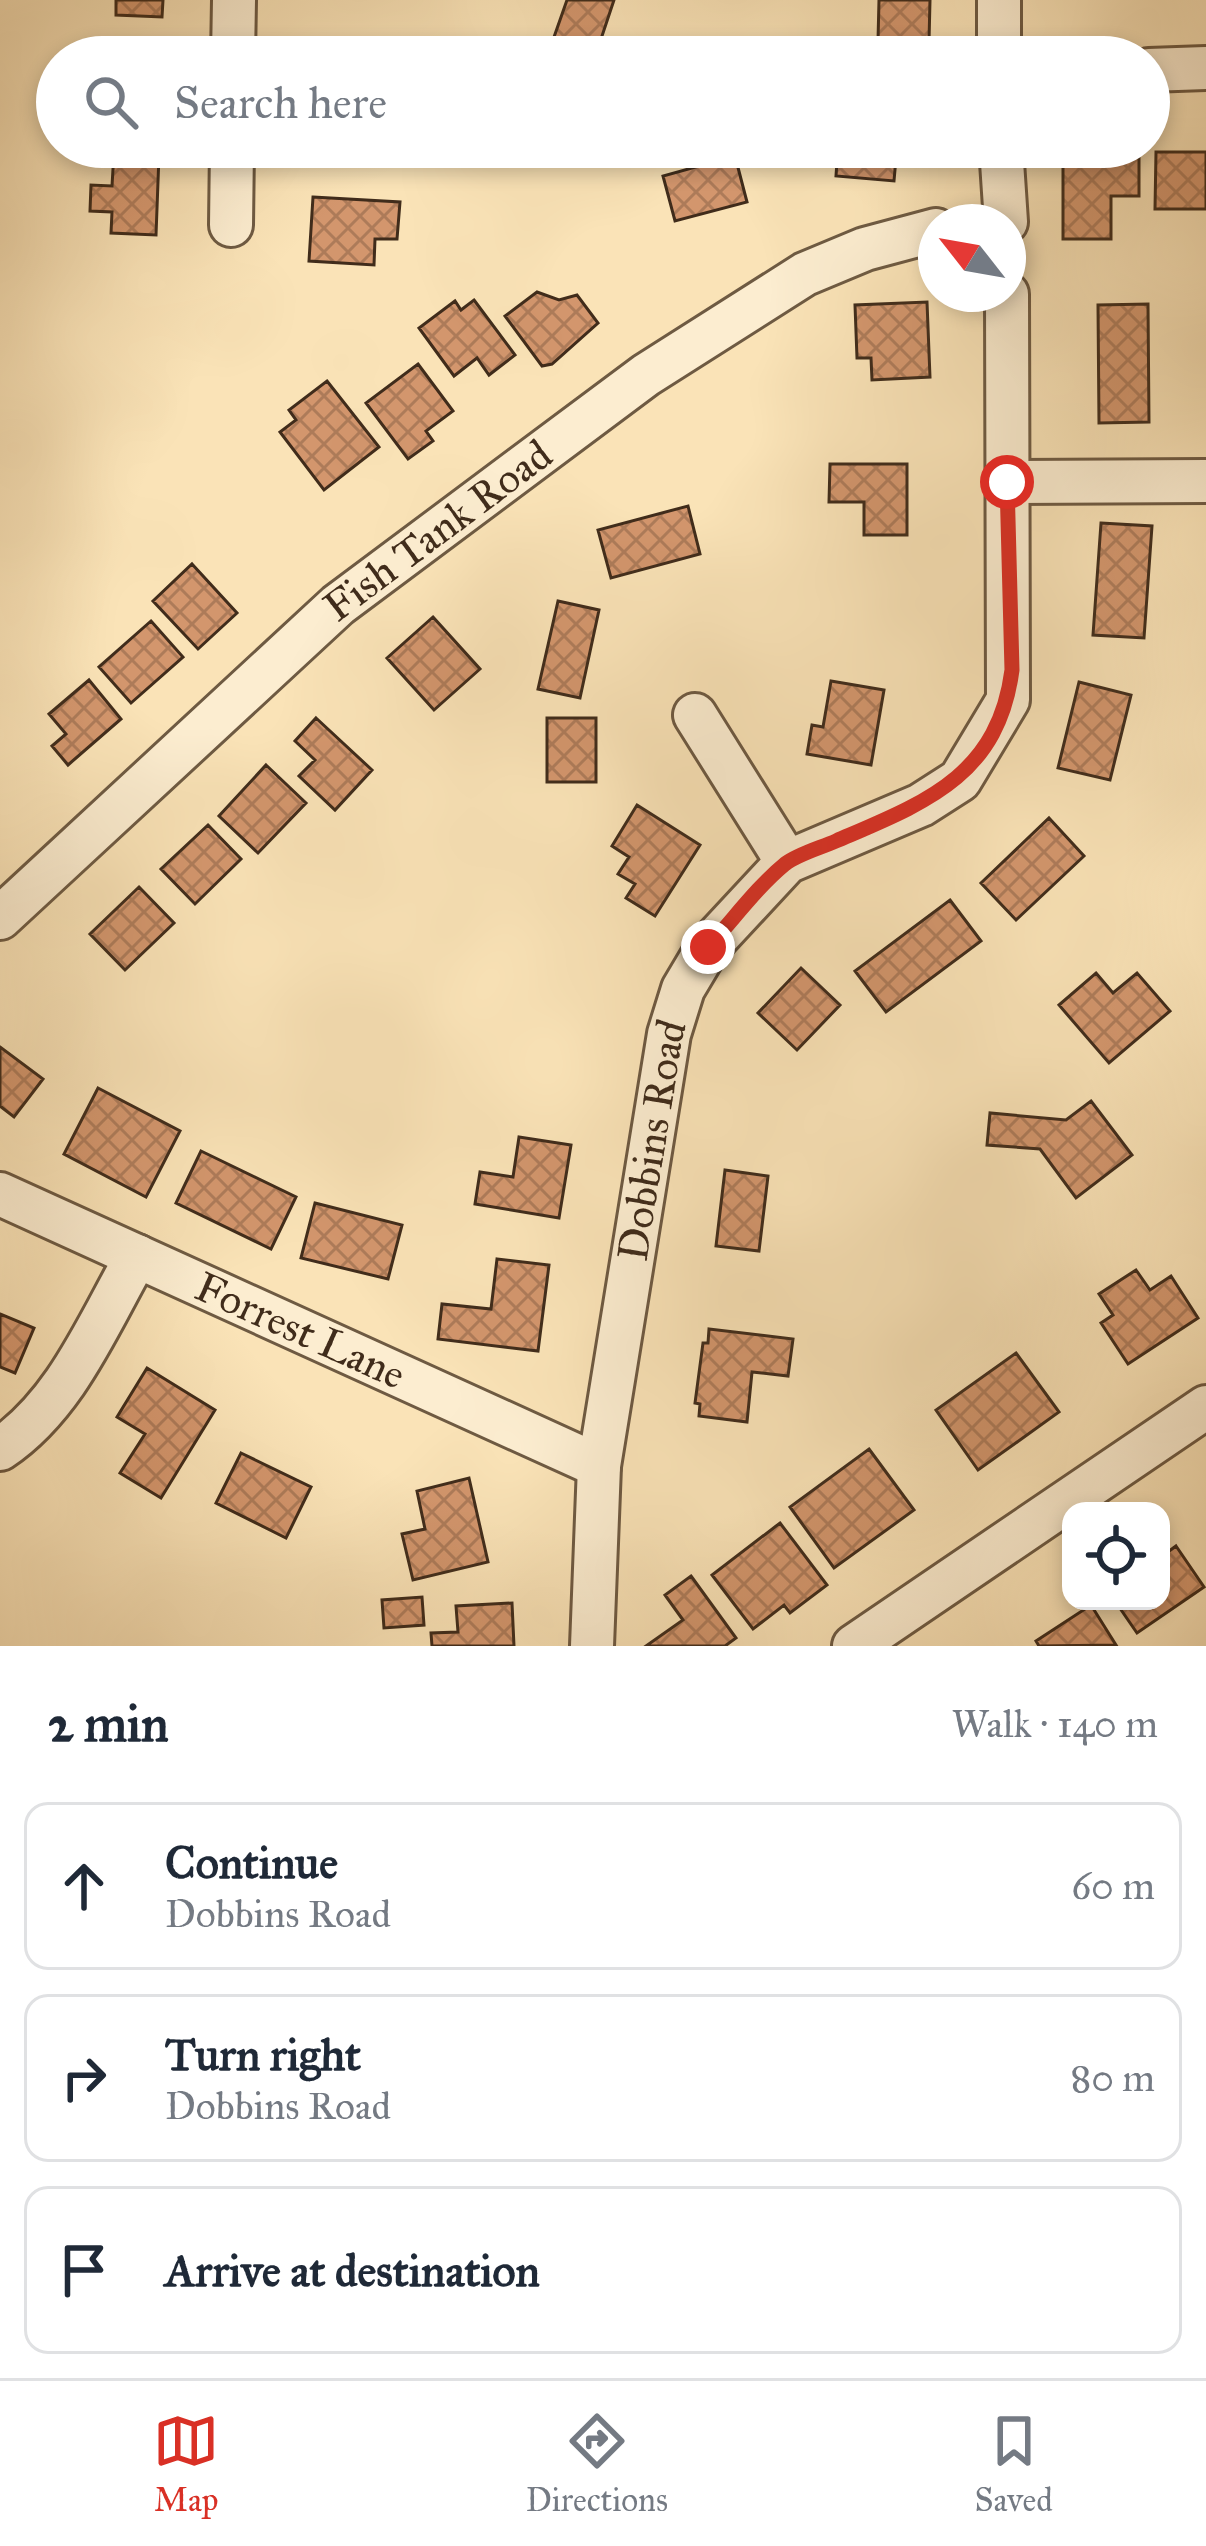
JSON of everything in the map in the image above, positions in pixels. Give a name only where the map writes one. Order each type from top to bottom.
[{"type":"street","points":[[233,36],[234,0]]},
{"type":"street","points":[[999,0],[1000,36]]},
{"type":"street","points":[[1170,69],[1206,68]]},
{"type":"street","points":[[231,225],[232,168]]},
{"type":"street","points":[[1002,168],[1005,204]]},
{"type":"street","name":"Fish Tank Road","points":[[0,918],[338,605],[627,388],[805,274],[865,249],[918,235]]},
{"type":"street","name":"Dobbins Road","points":[[592,1646],[598,1466],[669,1034],[683,988],[708,947],[787,862],[921,805],[960,781],[1008,700],[1012,670],[1007,312]]},
{"type":"street","points":[[1007,482],[1206,481]]},
{"type":"street","points":[[695,715],[787,862]]},
{"type":"street","name":"Forrest Lane","points":[[0,1193],[598,1466]]},
{"type":"street","points":[[0,1449],[34,1425],[64,1384],[137,1256]]},
{"type":"street","points":[[854,1646],[1206,1407]]},
{"type":"building","points":[[116,0],[163,0],[162,17],[116,15]]},
{"type":"building","points":[[567,0],[614,0],[602,36],[554,36]]},
{"type":"building","points":[[879,0],[930,0],[929,36],[878,36]]},
{"type":"building","points":[[1170,152],[1206,152],[1206,209],[1155,209],[1156,168],[1170,168]]},
{"type":"building","points":[[113,168],[159,168],[156,235],[111,233],[112,212],[90,211],[91,185],[112,186]]},
{"type":"building","points":[[692,168],[738,168],[747,202],[675,221],[663,176]]},
{"type":"building","points":[[837,168],[895,168],[894,181],[836,176]]},
{"type":"building","points":[[1063,168],[1139,168],[1139,196],[1111,196],[1111,239],[1063,239]]},
{"type":"building","points":[[313,197],[400,202],[397,239],[375,239],[374,265],[309,261]]},
{"type":"building","points":[[537,292],[559,300],[577,295],[598,323],[552,364],[542,366],[505,316]]},
{"type":"building","points":[[474,300],[515,355],[489,375],[477,358],[454,376],[419,328],[455,301],[461,310]]},
{"type":"building","points":[[918,302],[918,312],[927,312],[930,377],[872,380],[871,358],[857,358],[855,305]]},
{"type":"building","points":[[1148,304],[1149,422],[1099,423],[1098,305]]},
{"type":"building","points":[[418,364],[453,411],[426,431],[433,441],[408,459],[366,403]]},
{"type":"building","points":[[327,381],[379,447],[324,490],[280,432],[296,420],[289,410]]},
{"type":"building","points":[[830,464],[907,464],[907,535],[864,535],[864,502],[829,502]]},
{"type":"building","points":[[688,506],[700,554],[611,578],[598,530]]},
{"type":"building","points":[[1101,523],[1152,526],[1144,638],[1093,635]]},
{"type":"building","points":[[192,564],[237,613],[198,649],[153,601]]},
{"type":"building","points":[[558,601],[599,610],[580,698],[538,689]]},
{"type":"building","points":[[433,617],[480,669],[434,710],[387,658]]},
{"type":"building","points":[[151,621],[183,657],[131,703],[99,667]]},
{"type":"building","points":[[89,680],[121,719],[68,765],[52,746],[66,734],[49,714]]},
{"type":"building","points":[[831,681],[884,690],[871,765],[807,754],[812,725],[823,727]]},
{"type":"building","points":[[1079,682],[1131,695],[1110,780],[1058,768]]},
{"type":"building","points":[[316,718],[372,770],[335,810],[299,776],[315,760],[295,741]]},
{"type":"building","points":[[547,718],[596,718],[596,782],[547,782]]},
{"type":"building","points":[[266,765],[306,803],[258,853],[219,816]]},
{"type":"building","points":[[637,805],[700,845],[655,916],[626,898],[635,884],[618,874],[629,857],[612,846]]},
{"type":"building","points":[[1049,818],[1084,856],[1016,920],[981,883]]},
{"type":"building","points":[[208,825],[241,859],[195,904],[161,869]]},
{"type":"building","points":[[139,887],[174,923],[125,970],[90,934]]},
{"type":"building","points":[[950,900],[981,941],[886,1012],[855,971]]},
{"type":"building","points":[[801,968],[840,1005],[797,1050],[758,1013]]},
{"type":"building","points":[[1096,973],[1113,993],[1137,973],[1170,1011],[1109,1063],[1059,1005]]},
{"type":"building","points":[[0,1047],[43,1079],[14,1117],[0,1106]]},
{"type":"building","points":[[98,1088],[180,1131],[146,1197],[64,1154]]},
{"type":"building","points":[[1091,1101],[1132,1155],[1076,1198],[1040,1149],[987,1145],[990,1113],[1066,1120]]},
{"type":"building","points":[[519,1137],[571,1145],[559,1218],[475,1204],[480,1172],[513,1177]]},
{"type":"building","points":[[201,1151],[296,1197],[271,1249],[176,1203]]},
{"type":"building","points":[[725,1170],[768,1176],[759,1251],[716,1246]]},
{"type":"building","points":[[315,1203],[402,1225],[388,1279],[301,1258]]},
{"type":"building","points":[[497,1259],[549,1265],[538,1351],[438,1339],[442,1304],[491,1309]]},
{"type":"building","points":[[1136,1270],[1150,1290],[1171,1276],[1198,1318],[1128,1364],[1101,1323],[1113,1315],[1099,1294]]},
{"type":"building","points":[[0,1314],[34,1328],[15,1373],[0,1367]]},
{"type":"building","points":[[709,1329],[793,1339],[788,1376],[752,1372],[747,1422],[699,1416],[700,1404],[695,1403]]},
{"type":"building","points":[[1016,1353],[1059,1412],[978,1470],[936,1410]]},
{"type":"building","points":[[147,1368],[215,1410],[161,1498],[120,1473],[145,1434],[117,1417]]},
{"type":"building","points":[[869,1449],[914,1510],[834,1568],[790,1507]]},
{"type":"building","points":[[241,1453],[311,1487],[286,1538],[216,1503]]},
{"type":"building","points":[[469,1478],[488,1562],[413,1580],[402,1534],[425,1529],[417,1491]]},
{"type":"building","points":[[780,1523],[827,1585],[790,1613],[784,1605],[753,1629],[712,1575]]},
{"type":"building","points":[[1176,1546],[1204,1587],[1137,1633],[1121,1610],[1170,1610],[1170,1550]]},
{"type":"building","points":[[691,1576],[736,1638],[725,1646],[646,1646],[683,1620],[665,1595]]},
{"type":"building","points":[[422,1597],[424,1625],[384,1628],[382,1600]]},
{"type":"building","points":[[512,1603],[514,1646],[432,1646],[431,1633],[458,1632],[456,1606]]},
{"type":"building","points":[[1083,1610],[1094,1610],[1116,1645],[1039,1646],[1036,1641]]},
{"type":"route","points":[[708,947],[787,862],[921,805],[960,781],[991,735],[1008,700],[1012,670],[1007,482]]}]
